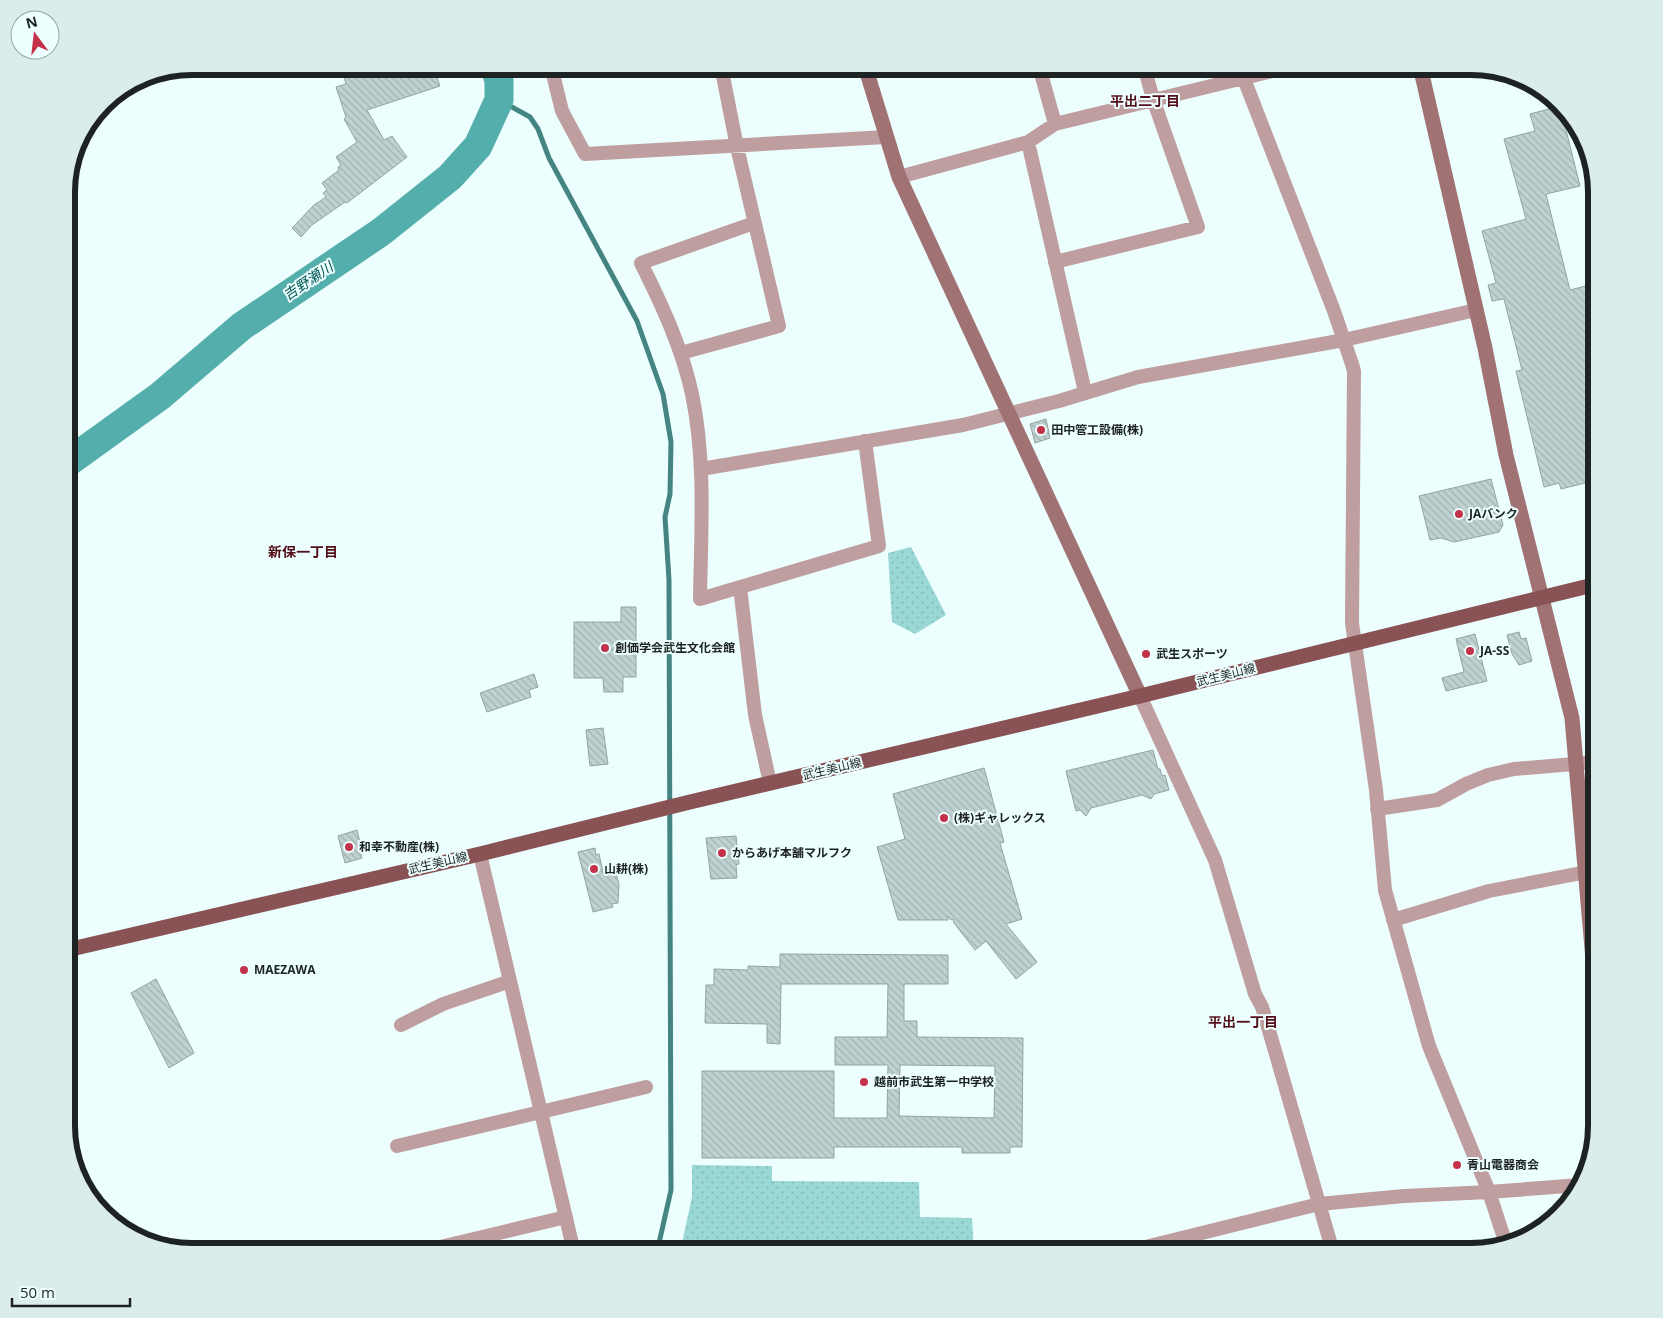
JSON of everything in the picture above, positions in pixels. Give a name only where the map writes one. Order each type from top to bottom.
[{"type":"main road","name":"武生美山線","points":[[75,948],[480,854],[651,811],[1140,696],[1588,586]]},
{"type":"street","points":[[553,75],[562,111],[585,154],[736,147],[886,137]]},
{"type":"street","points":[[680,353],[779,326],[736,147],[723,75]]},
{"type":"street","points":[[867,75],[899,177],[1215,860],[1255,994],[1262,1007],[1331,1243]]},
{"type":"street","points":[[1041,75],[1055,124]]},
{"type":"street","points":[[1055,262],[1198,227],[1153,99],[1146,75]]},
{"type":"street","points":[[899,177],[1028,142],[1055,124],[1153,99],[1231,75]]},
{"type":"street","points":[[1242,75],[1344,340],[1354,371],[1352,623],[1376,790],[1376,809],[1385,890],[1429,1046],[1489,1192],[1504,1238]]},
{"type":"street","points":[[1422,75],[1476,310],[1506,455],[1572,718],[1588,850]]},
{"type":"street","points":[[1028,142],[1085,392]]},
{"type":"street","points":[[754,223],[641,263],[669,321],[692,394],[698,429],[701,469],[700,599],[879,546],[865,441]]},
{"type":"street","points":[[701,469],[963,425],[1050,403],[1138,377],[1344,340],[1476,310]]},
{"type":"street","points":[[740,587],[754,715],[770,783]]},
{"type":"street","points":[[1376,809],[1437,800],[1488,774],[1514,769],[1588,762]]},
{"type":"street","points":[[480,854],[572,1243]]},
{"type":"street","points":[[1393,920],[1489,891],[1588,873]]},
{"type":"street","points":[[401,1025],[443,1004],[510,981]]},
{"type":"street","points":[[397,1146],[646,1087]]},
{"type":"street","points":[[1162,1243],[1320,1204],[1404,1196],[1572,1186]]},
{"type":"street","points":[[457,1243],[566,1217]]},
{"type":"shaded area","points":[[911,547],[946,615],[915,634],[892,622],[888,553]]},
{"type":"shaded area","points":[[692,1165],[772,1166],[772,1181],[919,1182],[920,1217],[972,1218],[973,1243],[682,1243],[692,1197]]},
{"type":"building","points":[[344,75],[436,75],[440,86],[367,110],[384,140],[392,136],[407,157],[347,203],[345,202],[312,225],[301,237],[292,228],[314,205],[326,197],[323,193],[327,190],[322,183],[339,170],[338,167],[341,165],[336,157],[357,142],[344,119],[346,117],[336,87],[346,84]]},
{"type":"building","points":[[1552,108],[1564,122],[1580,186],[1546,194],[1570,290],[1588,285],[1588,482],[1561,489],[1559,483],[1544,487],[1516,371],[1522,370],[1504,299],[1492,301],[1488,285],[1496,283],[1482,231],[1526,219],[1504,139],[1535,131],[1530,114]]},
{"type":"building","points":[[1046,419],[1050,438],[1035,443],[1030,424]]},
{"type":"building","points":[[1491,479],[1503,525],[1499,532],[1454,542],[1441,538],[1430,540],[1419,496]]},
{"type":"building","points":[[621,607],[636,607],[636,677],[623,677],[623,692],[604,692],[603,678],[574,678],[574,622],[621,622]]},
{"type":"building","points":[[1519,632],[1521,639],[1526,638],[1532,661],[1519,665],[1512,654],[1507,635]]},
{"type":"building","points":[[1475,634],[1487,681],[1446,691],[1442,678],[1464,672],[1456,639]]},
{"type":"building","points":[[534,674],[538,687],[529,690],[531,697],[487,712],[480,693]]},
{"type":"building","points":[[603,728],[608,764],[590,766],[586,730]]},
{"type":"building","points":[[1153,750],[1158,769],[1160,769],[1162,776],[1165,775],[1169,790],[1154,794],[1151,799],[1142,795],[1091,808],[1086,816],[1080,810],[1076,811],[1066,771]]},
{"type":"building","points":[[984,768],[1004,842],[1000,843],[1022,919],[1006,924],[1037,962],[1016,979],[986,941],[975,950],[953,919],[951,920],[948,916],[948,920],[898,920],[877,847],[905,839],[893,794]]},
{"type":"building","points":[[357,830],[362,858],[345,863],[338,836]]},
{"type":"building","points":[[736,836],[739,864],[736,865],[737,878],[711,879],[706,838]]},
{"type":"building","points":[[595,848],[596,855],[599,854],[604,876],[616,873],[619,884],[618,903],[612,904],[613,907],[593,912],[578,852]]},
{"type":"building","name":"越前市武生第一中学校","points":[[780,954],[948,955],[948,984],[904,984],[904,1021],[917,1021],[917,1037],[1023,1038],[1022,1147],[1010,1147],[1010,1153],[962,1153],[962,1147],[834,1147],[834,1158],[702,1158],[702,1071],[834,1071],[834,1118],[887,1118],[888,1065],[835,1065],[835,1037],[887,1037],[888,984],[781,984],[780,1044],[767,1043],[767,1024],[705,1023],[706,985],[714,985],[714,969],[748,970],[748,966],[780,967]],"holes":[[[900,1065],[995,1066],[994,1118],[899,1116]]]},
{"type":"building","points":[[156,979],[194,1053],[169,1068],[131,993]]},
{"type":"waterway","name":"吉野瀬川","points":[[75,457],[160,396],[242,326],[381,232],[450,177],[478,146],[499,100],[497,75]]},
{"type":"waterway","points":[[499,100],[530,117],[538,129],[549,158],[637,321],[663,394],[671,442],[670,494],[665,517],[669,580],[671,1190],[659,1243]]},
{"type":"place","name":"田中管工設備(株)","points":[[1041,430]]},
{"type":"place","name":"JAバンク","points":[[1459,514]]},
{"type":"place","name":"創価学会武生文化会館","points":[[605,648]]},
{"type":"place","name":"JA-SS","points":[[1470,651]]},
{"type":"place","name":"武生スポーツ","points":[[1146,654]]},
{"type":"place","name":"(株)ギャレックス","points":[[944,818]]},
{"type":"place","name":"和幸不動産(株)","points":[[349,847]]},
{"type":"place","name":"からあげ本舗マルフク","points":[[722,853]]},
{"type":"place","name":"山耕(株)","points":[[594,869]]},
{"type":"place","name":"MAEZAWA","points":[[244,970]]},
{"type":"place","name":"越前市武生第一中学校","points":[[864,1082]]},
{"type":"place","name":"青山電器商会","points":[[1457,1165]]},
{"type":"district","name":"平出二丁目","points":[[1145,101]]},
{"type":"district","name":"新保一丁目","points":[[303,552]]},
{"type":"district","name":"平出一丁目","points":[[1243,1022]]}]
